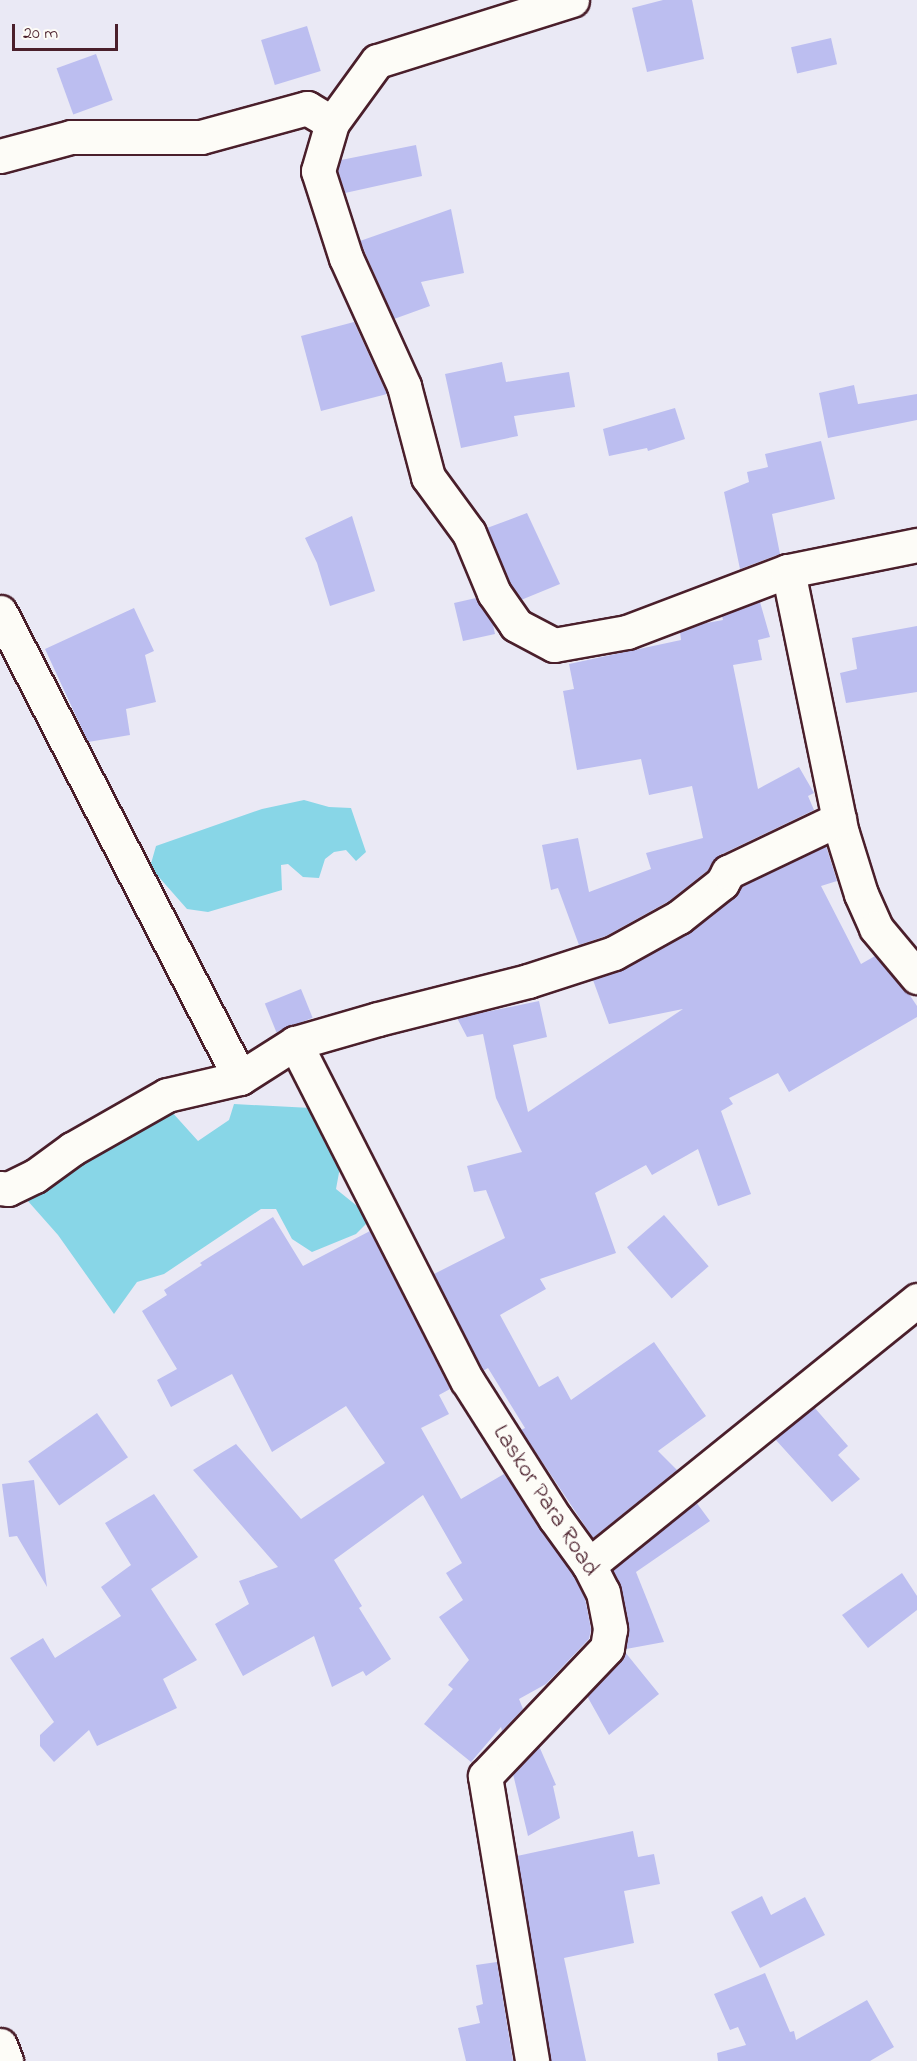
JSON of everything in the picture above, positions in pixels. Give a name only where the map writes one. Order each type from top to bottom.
[{"type":"street","points":[[572,0],[377,61],[332,123],[318,171],[346,258],[404,386],[428,477],[469,533],[494,593],[516,625],[554,645],[627,632],[788,572],[917,545]]},
{"type":"street","points":[[0,156],[70,137],[201,137],[307,108],[332,123]]},
{"type":"street","points":[[788,572],[839,819],[861,894],[876,928],[917,977]]},
{"type":"street","points":[[0,612],[240,1078]]},
{"type":"street","points":[[0,1188],[8,1189],[35,1176],[72,1149],[167,1095],[240,1078],[295,1043],[378,1019],[528,981],[614,953],[680,916],[722,883],[728,872],[839,819]]},
{"type":"street","name":"Laskor Para Road","points":[[295,1043],[466,1380],[555,1518],[589,1565],[603,1592],[610,1629],[607,1648],[485,1776],[532,2061]]},
{"type":"street","points":[[589,1565],[912,1314]]},
{"type":"street","points":[[0,2045],[6,2061]]},
{"type":"water","points":[[304,800],[329,807],[351,808],[366,852],[356,861],[346,850],[334,852],[325,859],[319,878],[303,877],[288,864],[281,865],[282,890],[208,912],[187,909],[150,867],[156,846],[262,809]]},
{"type":"water","points":[[234,1104],[311,1108],[343,1151],[336,1189],[372,1218],[356,1234],[312,1252],[292,1239],[276,1209],[261,1209],[164,1274],[137,1282],[114,1314],[58,1235],[27,1200],[41,1185],[171,1111],[198,1141],[229,1120]]},
{"type":"building","points":[[663,0],[692,0],[704,59],[647,72],[632,8]]},
{"type":"building","points":[[307,26],[321,71],[275,85],[261,40]]},
{"type":"building","points":[[831,38],[837,64],[797,74],[791,47]]},
{"type":"building","points":[[96,54],[113,100],[73,114],[57,68]]},
{"type":"building","points":[[416,145],[422,176],[345,193],[338,171],[341,160]]},
{"type":"building","points":[[451,209],[464,273],[421,282],[430,306],[394,319],[360,241]]},
{"type":"building","points":[[354,322],[387,394],[321,411],[301,336]]},
{"type":"building","points":[[502,362],[506,382],[569,372],[575,407],[514,416],[518,436],[461,448],[445,374]]},
{"type":"building","points":[[854,385],[858,404],[917,394],[917,420],[828,438],[819,393]]},
{"type":"building","points":[[675,408],[685,439],[648,451],[647,448],[609,456],[603,429]]},
{"type":"building","points":[[821,441],[835,499],[772,514],[780,554],[740,569],[724,492],[749,482],[747,472],[768,467],[765,454]]},
{"type":"building","points":[[527,513],[560,584],[521,600],[511,584],[487,528]]},
{"type":"building","points":[[352,516],[375,591],[330,606],[317,563],[305,538]]},
{"type":"building","points":[[476,598],[493,625],[495,634],[463,641],[454,603]]},
{"type":"building","points":[[760,602],[770,637],[758,640],[762,660],[733,665],[758,789],[799,767],[814,793],[808,796],[814,810],[720,855],[707,871],[669,901],[606,936],[579,945],[558,888],[551,890],[542,845],[578,838],[589,892],[651,869],[646,853],[703,838],[692,786],[649,795],[641,759],[577,770],[563,691],[574,689],[569,664],[681,640],[680,632],[701,624],[723,620],[722,616]]},
{"type":"building","points":[[134,608],[154,651],[145,655],[156,702],[126,709],[130,735],[88,742],[45,649]]},
{"type":"building","points":[[917,626],[917,692],[846,703],[840,673],[857,669],[852,638]]},
{"type":"building","points":[[826,846],[837,881],[821,886],[861,964],[875,956],[909,994],[917,1006],[917,1017],[789,1092],[778,1073],[729,1098],[733,1104],[721,1111],[751,1194],[718,1206],[698,1149],[652,1175],[646,1165],[595,1193],[616,1253],[540,1279],[546,1289],[500,1315],[539,1387],[558,1376],[571,1400],[654,1342],[706,1416],[658,1451],[677,1470],[593,1538],[521,1430],[525,1428],[488,1368],[483,1371],[434,1274],[505,1238],[486,1190],[474,1192],[467,1166],[522,1152],[496,1098],[483,1034],[467,1037],[457,1018],[539,1001],[547,1037],[513,1045],[528,1112],[683,1009],[609,1024],[593,980],[623,969],[688,933],[734,898],[742,886]]},
{"type":"building","points":[[301,989],[313,1018],[276,1032],[265,1004]]},
{"type":"building","points":[[664,1215],[709,1266],[672,1298],[627,1247]]},
{"type":"building","points":[[273,1217],[303,1266],[370,1231],[450,1389],[439,1395],[449,1414],[421,1428],[461,1499],[504,1474],[573,1575],[585,1598],[591,1629],[589,1639],[546,1684],[519,1699],[523,1709],[502,1731],[501,1727],[471,1762],[424,1724],[453,1689],[448,1685],[469,1660],[439,1617],[463,1600],[446,1573],[462,1563],[423,1495],[334,1560],[362,1606],[359,1608],[391,1659],[366,1676],[363,1671],[332,1687],[314,1636],[243,1676],[215,1624],[249,1604],[239,1581],[278,1567],[193,1470],[236,1444],[301,1519],[385,1463],[346,1406],[272,1452],[232,1374],[171,1407],[157,1380],[177,1369],[142,1311],[167,1295],[164,1290],[202,1265],[200,1263]]},
{"type":"building","points":[[814,1407],[848,1446],[838,1455],[860,1479],[832,1502],[775,1439]]},
{"type":"building","points":[[97,1413],[128,1457],[59,1505],[28,1461]]},
{"type":"building","points":[[34,1480],[47,1587],[17,1536],[9,1537],[2,1484]]},
{"type":"building","points":[[154,1494],[198,1557],[151,1589],[197,1660],[163,1679],[177,1708],[97,1746],[89,1730],[54,1762],[40,1746],[40,1735],[54,1722],[10,1658],[43,1638],[55,1658],[121,1616],[101,1587],[131,1565],[105,1523]]},
{"type":"building","points":[[696,1502],[710,1521],[636,1572],[664,1642],[626,1649],[628,1626],[621,1588],[613,1570]]},
{"type":"building","points":[[902,1573],[917,1596],[917,1610],[868,1648],[842,1615]]},
{"type":"building","points":[[625,1652],[659,1694],[609,1735],[587,1696],[621,1661]]},
{"type":"building","points":[[539,1746],[556,1785],[553,1786],[560,1818],[528,1836],[513,1774]]},
{"type":"building","points":[[633,1831],[638,1857],[654,1854],[660,1884],[624,1891],[634,1943],[564,1958],[586,2061],[550,2061],[517,1856]]},
{"type":"building","points":[[762,1896],[771,1915],[805,1897],[825,1935],[760,1968],[731,1912]]},
{"type":"building","points":[[497,1962],[513,2061],[466,2061],[458,2028],[480,2023],[476,2006],[483,2004],[476,1965]]},
{"type":"building","points":[[765,1973],[790,2032],[794,2031],[796,2040],[867,2000],[894,2047],[870,2061],[718,2061],[717,2053],[746,2045],[738,2027],[730,2030],[714,1994]]}]
